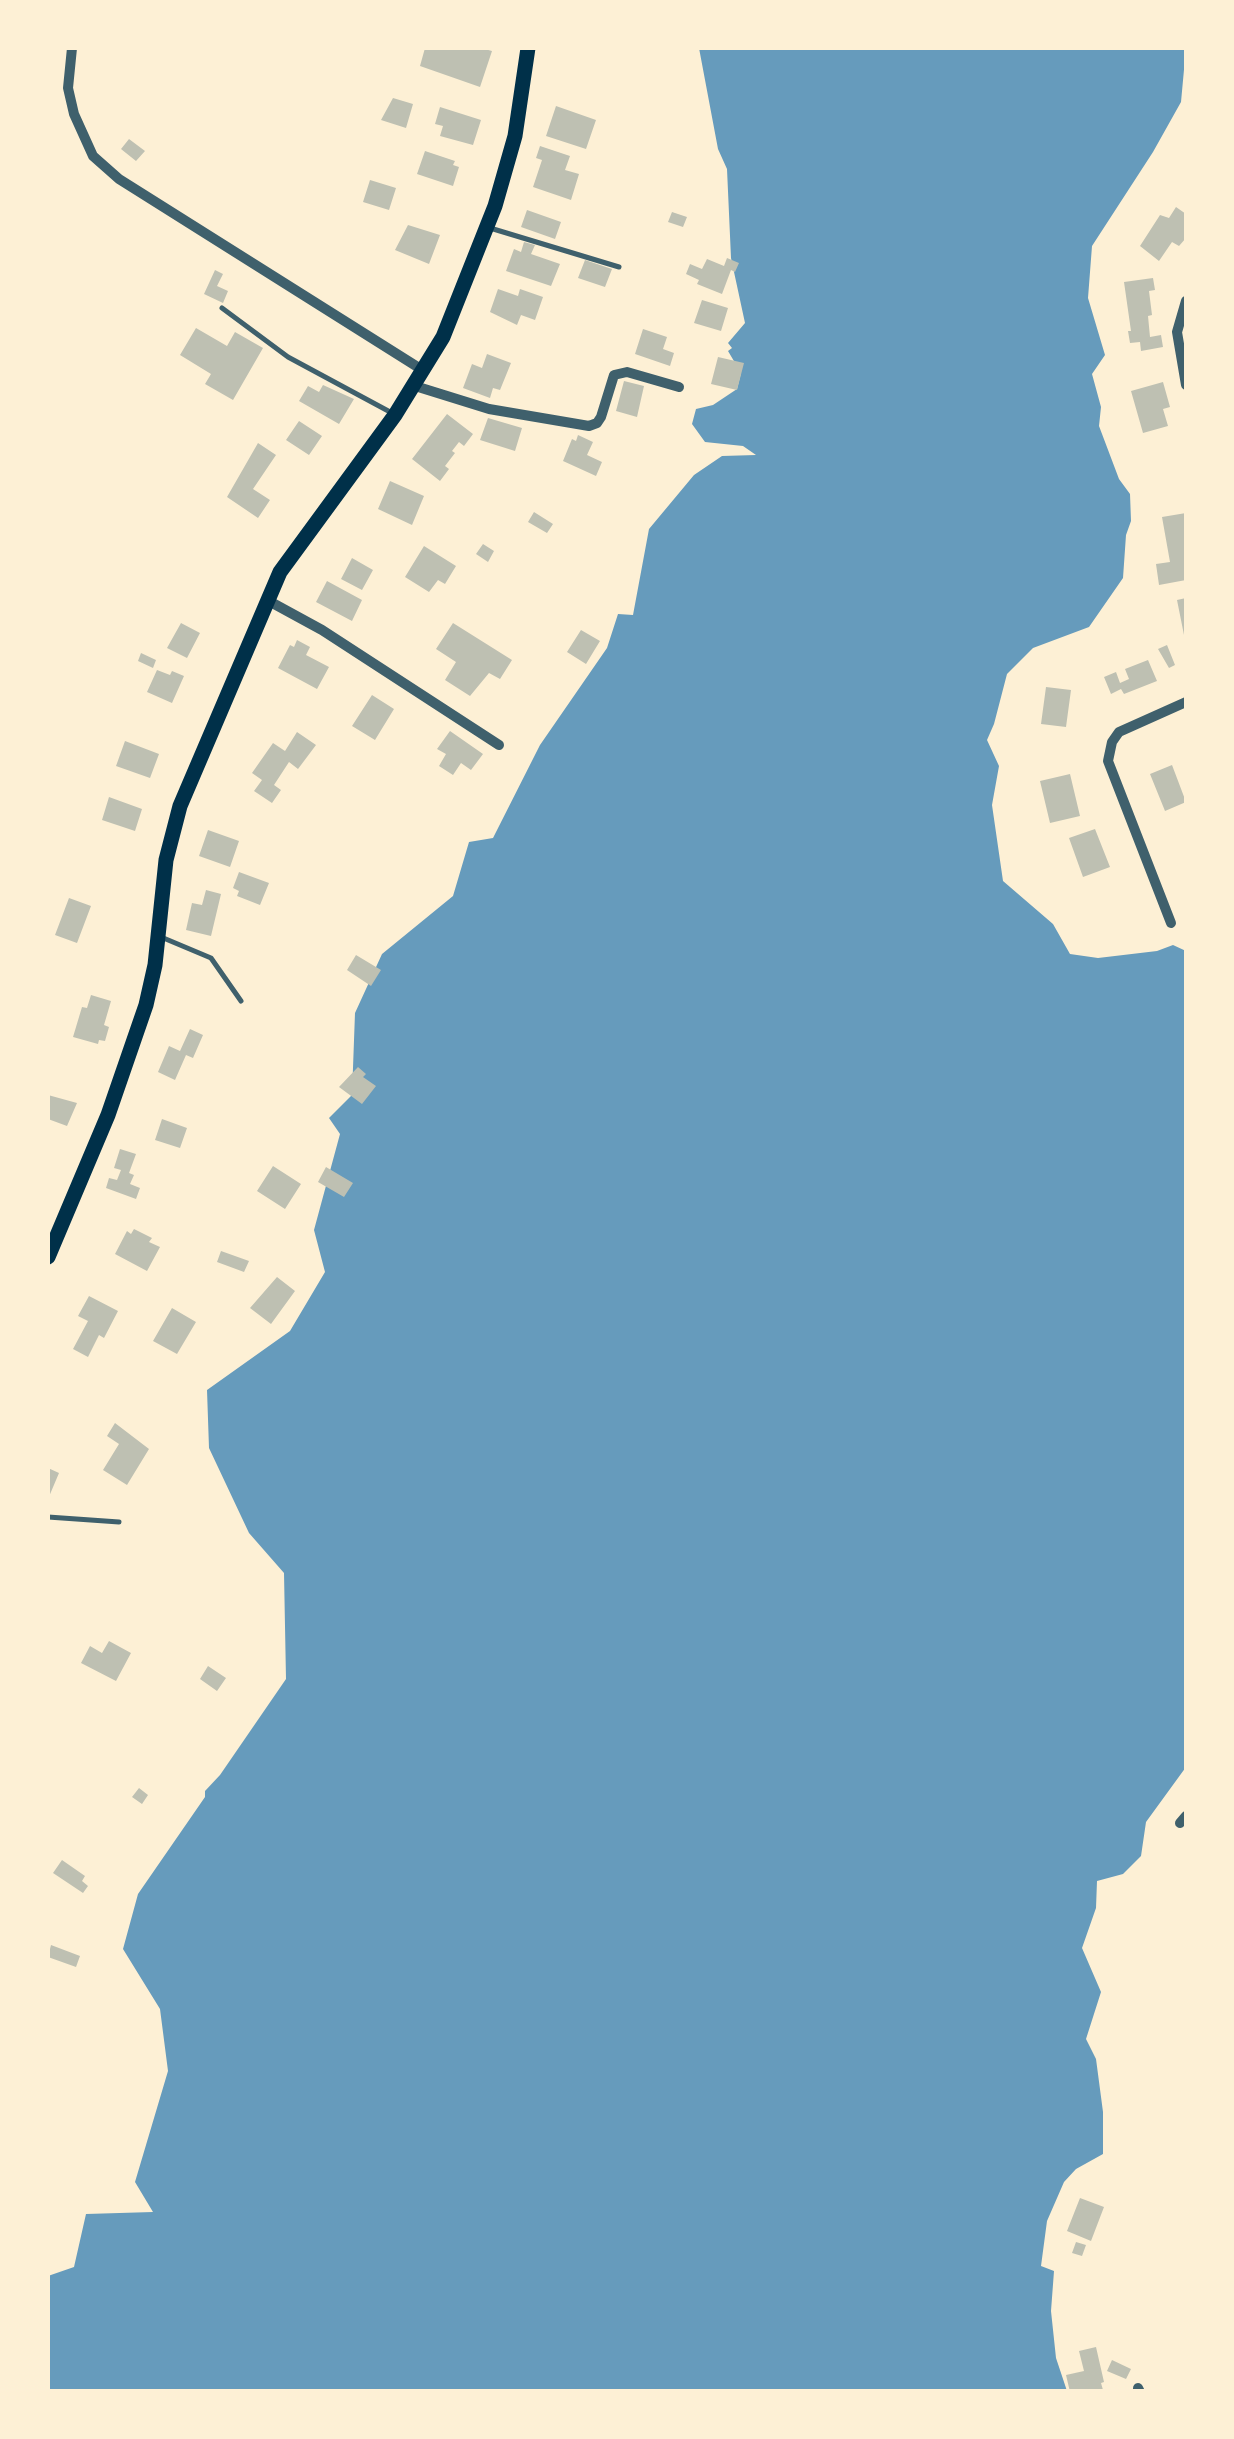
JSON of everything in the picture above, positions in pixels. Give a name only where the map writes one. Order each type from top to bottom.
[{"type":"main road","points":[[48,1257],[108,1115],[146,1005],[166,860],[180,806],[280,572],[395,415],[443,337],[488,227],[514,136],[528,48]]},
{"type":"street","points":[[72,48],[68,88],[74,114],[93,156],[119,179],[313,304],[419,378],[489,409],[589,426],[601,417],[614,375],[627,372],[680,388]]},
{"type":"street","points":[[1186,301],[1177,332],[1186,385]]},
{"type":"street","points":[[267,600],[322,630],[499,745]]},
{"type":"street","points":[[1171,923],[1108,761],[1119,732],[1186,702]]},
{"type":"lane","points":[[488,227],[619,268]]},
{"type":"lane","points":[[222,308],[320,377],[395,415]]},
{"type":"lane","points":[[158,936],[211,958],[241,1001]]},
{"type":"lane","points":[[48,1517],[119,1522]]},
{"type":"water","points":[[699,48],[1186,48],[1181,102],[1092,246],[1088,298],[1105,355],[1092,374],[1101,407],[1099,426],[1119,479],[1130,494],[1131,521],[1126,535],[1123,578],[1089,627],[1033,648],[1007,674],[987,740],[999,766],[992,805],[1003,881],[1053,924],[1070,954],[1098,958],[1157,951],[1173,945],[1186,951],[1186,1767],[1146,1822],[1141,1856],[1123,1874],[1097,1881],[1096,1908],[1082,1948],[1101,1992],[1086,2039],[1096,2059],[1103,2112],[1103,2154],[1076,2169],[1064,2182],[1047,2221],[1041,2266],[1054,2271],[1051,2311],[1056,2358],[1067,2391],[48,2392],[48,2276],[74,2267],[86,2214],[153,2212],[135,2182],[168,2071],[160,2009],[123,1949],[138,1894],[205,1797],[205,1791],[286,1679],[284,1573],[249,1533],[209,1448],[207,1390],[290,1331],[325,1272],[314,1230],[340,1134],[329,1118],[352,1095],[355,1013],[382,954],[453,896],[469,842],[493,838],[540,745],[607,648],[618,614],[633,615],[649,529],[694,475],[722,456],[756,455],[743,446],[705,442],[692,424],[696,409],[713,405],[737,389],[741,373],[728,351],[732,348],[728,343],[745,323],[731,258],[727,169],[718,149]]},
{"type":"building","points":[[425,48],[492,51],[480,87],[420,66]]},
{"type":"building","points":[[393,98],[413,104],[406,128],[381,120]]},
{"type":"building","points":[[556,106],[596,120],[586,149],[546,136]]},
{"type":"building","points":[[440,107],[481,120],[473,145],[440,136],[443,126],[435,124]]},
{"type":"building","points":[[129,139],[145,151],[136,161],[121,149]]},
{"type":"building","points":[[540,146],[570,156],[565,170],[579,174],[571,200],[533,187],[542,160],[536,158]]},
{"type":"building","points":[[425,151],[455,161],[453,165],[459,167],[453,186],[417,174]]},
{"type":"building","points":[[370,180],[396,188],[389,210],[363,202]]},
{"type":"building","points":[[1176,207],[1186,214],[1186,238],[1179,246],[1172,242],[1159,261],[1140,246],[1160,215],[1169,218]]},
{"type":"building","points":[[527,210],[561,222],[555,239],[521,227]]},
{"type":"building","points":[[672,212],[687,217],[683,227],[668,222]]},
{"type":"building","points":[[408,225],[440,235],[429,264],[395,250]]},
{"type":"building","points":[[524,242],[535,245],[531,254],[560,264],[551,286],[506,271],[514,249],[521,252]]},
{"type":"building","points":[[727,258],[739,263],[735,272],[731,270],[722,294],[697,284],[699,280],[686,274],[690,264],[702,269],[707,259],[724,266]]},
{"type":"building","points":[[585,260],[612,269],[605,287],[578,278]]},
{"type":"building","points":[[215,270],[223,274],[217,286],[228,291],[223,303],[204,294]]},
{"type":"building","points":[[1153,278],[1155,290],[1149,291],[1150,337],[1161,335],[1163,347],[1141,351],[1140,342],[1130,343],[1124,282]]},
{"type":"building","points":[[498,289],[518,296],[520,289],[543,297],[535,320],[521,315],[517,325],[490,312]]},
{"type":"building","points":[[702,300],[728,308],[721,331],[694,323]]},
{"type":"building","points":[[196,328],[227,346],[235,332],[263,348],[233,400],[205,384],[211,374],[180,355]]},
{"type":"building","points":[[643,329],[667,337],[663,349],[674,353],[670,366],[635,354]]},
{"type":"building","points":[[487,354],[511,363],[500,390],[493,388],[490,398],[463,388],[472,364],[482,368]]},
{"type":"building","points":[[718,357],[744,363],[737,390],[711,384]]},
{"type":"building","points":[[624,381],[644,386],[637,417],[616,411]]},
{"type":"building","points":[[1163,382],[1170,407],[1163,409],[1168,426],[1143,433],[1131,391]]},
{"type":"building","points":[[323,385],[354,399],[339,424],[299,401],[308,386],[319,392]]},
{"type":"building","points":[[447,414],[473,434],[464,446],[459,442],[452,451],[455,453],[445,466],[449,469],[440,481],[412,459]]},
{"type":"building","points":[[488,418],[522,428],[515,451],[480,440]]},
{"type":"building","points":[[299,421],[322,436],[309,455],[286,440]]},
{"type":"building","points":[[578,435],[593,442],[587,455],[602,462],[596,476],[563,461],[572,439],[576,441]]},
{"type":"building","points":[[258,443],[276,455],[253,489],[270,500],[258,518],[227,497]]},
{"type":"building","points":[[390,481],[424,496],[412,525],[378,509]]},
{"type":"building","points":[[534,512],[553,524],[547,533],[528,522]]},
{"type":"building","points":[[1186,513],[1186,580],[1159,585],[1156,564],[1170,562],[1162,517]]},
{"type":"building","points":[[483,544],[494,551],[488,562],[476,554]]},
{"type":"building","points":[[424,546],[456,566],[445,584],[438,580],[429,592],[405,577]]},
{"type":"building","points":[[352,558],[373,570],[362,590],[341,579]]},
{"type":"building","points":[[327,581],[362,600],[352,621],[316,602]]},
{"type":"building","points":[[1186,598],[1186,640],[1185,640],[1177,600]]},
{"type":"building","points":[[181,623],[200,633],[187,658],[167,648]]},
{"type":"building","points":[[453,623],[512,660],[500,679],[489,673],[470,696],[445,680],[456,662],[436,649]]},
{"type":"building","points":[[581,630],[600,641],[586,664],[567,652]]},
{"type":"building","points":[[297,640],[310,647],[306,655],[329,667],[317,689],[278,668]]},
{"type":"building","points":[[1167,645],[1175,665],[1169,668],[1158,649]]},
{"type":"building","points":[[141,653],[156,660],[153,668],[138,661]]},
{"type":"building","points":[[1148,660],[1157,681],[1124,694],[1121,689],[1111,694],[1104,677],[1116,672],[1120,683],[1129,679],[1125,669]]},
{"type":"building","points":[[157,670],[184,676],[172,703],[147,692]]},
{"type":"building","points":[[1046,687],[1071,690],[1066,727],[1041,724]]},
{"type":"building","points":[[372,695],[394,709],[375,740],[352,726]]},
{"type":"building","points":[[450,731],[483,754],[471,770],[461,763],[453,775],[439,766],[446,754],[437,749]]},
{"type":"building","points":[[297,732],[316,745],[298,769],[289,762],[274,785],[281,790],[272,803],[254,791],[262,780],[252,773],[273,743],[285,751]]},
{"type":"building","points":[[125,741],[159,754],[150,778],[116,766]]},
{"type":"building","points":[[1172,765],[1186,802],[1165,811],[1150,774]]},
{"type":"building","points":[[1070,774],[1080,816],[1050,823],[1040,781]]},
{"type":"building","points":[[109,797],[142,809],[135,831],[102,820]]},
{"type":"building","points":[[1095,829],[1110,867],[1083,877],[1069,838]]},
{"type":"building","points":[[208,830],[239,841],[230,867],[199,856]]},
{"type":"building","points":[[239,872],[269,883],[260,905],[237,896],[239,891],[233,888]]},
{"type":"building","points":[[206,890],[221,894],[211,936],[186,930],[192,903],[202,905]]},
{"type":"building","points":[[69,898],[91,906],[77,943],[55,935]]},
{"type":"building","points":[[356,955],[381,970],[371,986],[347,970]]},
{"type":"building","points":[[91,995],[111,1001],[104,1025],[109,1027],[105,1041],[99,1040],[98,1044],[73,1037],[82,1007],[87,1008]]},
{"type":"building","points":[[190,1029],[203,1035],[193,1058],[186,1055],[175,1080],[158,1072],[169,1046],[180,1051]]},
{"type":"building","points":[[358,1067],[366,1074],[363,1077],[376,1086],[362,1104],[339,1087]]},
{"type":"building","points":[[48,1095],[77,1103],[67,1126],[48,1119]]},
{"type":"building","points":[[162,1119],[187,1128],[180,1148],[155,1140]]},
{"type":"building","points":[[120,1149],[136,1154],[129,1173],[134,1175],[130,1184],[140,1188],[136,1199],[106,1188],[109,1178],[117,1180],[121,1170],[114,1168]]},
{"type":"building","points":[[273,1166],[301,1184],[285,1209],[257,1191]]},
{"type":"building","points":[[326,1167],[353,1183],[344,1197],[318,1182]]},
{"type":"building","points":[[134,1229],[160,1247],[147,1271],[115,1254],[127,1231],[131,1234]]},
{"type":"building","points":[[221,1251],[249,1261],[244,1272],[217,1262]]},
{"type":"building","points":[[277,1277],[295,1291],[271,1324],[250,1308]]},
{"type":"building","points":[[89,1296],[118,1311],[104,1338],[99,1335],[88,1357],[73,1349],[88,1321],[78,1316]]},
{"type":"building","points":[[172,1308],[196,1322],[177,1354],[153,1341]]},
{"type":"building","points":[[115,1423],[149,1449],[127,1485],[103,1470],[119,1444],[107,1436]]},
{"type":"building","points":[[48,1468],[59,1473],[48,1499]]},
{"type":"building","points":[[109,1641],[131,1653],[116,1681],[81,1663],[90,1646],[102,1653]]},
{"type":"building","points":[[208,1666],[226,1678],[217,1691],[200,1679]]},
{"type":"building","points":[[139,1788],[148,1795],[142,1804],[132,1797]]},
{"type":"building","points":[[62,1860],[85,1876],[82,1881],[88,1886],[83,1893],[53,1873]]},
{"type":"building","points":[[51,1945],[80,1956],[76,1967],[48,1957]]},
{"type":"building","points":[[1080,2198],[1104,2207],[1091,2241],[1067,2231]]},
{"type":"building","points":[[1076,2242],[1086,2245],[1082,2256],[1072,2253]]},
{"type":"building","points":[[1096,2347],[1103,2390],[1070,2392],[1066,2375],[1084,2371],[1079,2351]]},
{"type":"building","points":[[1112,2360],[1131,2369],[1126,2379],[1107,2371]]}]
